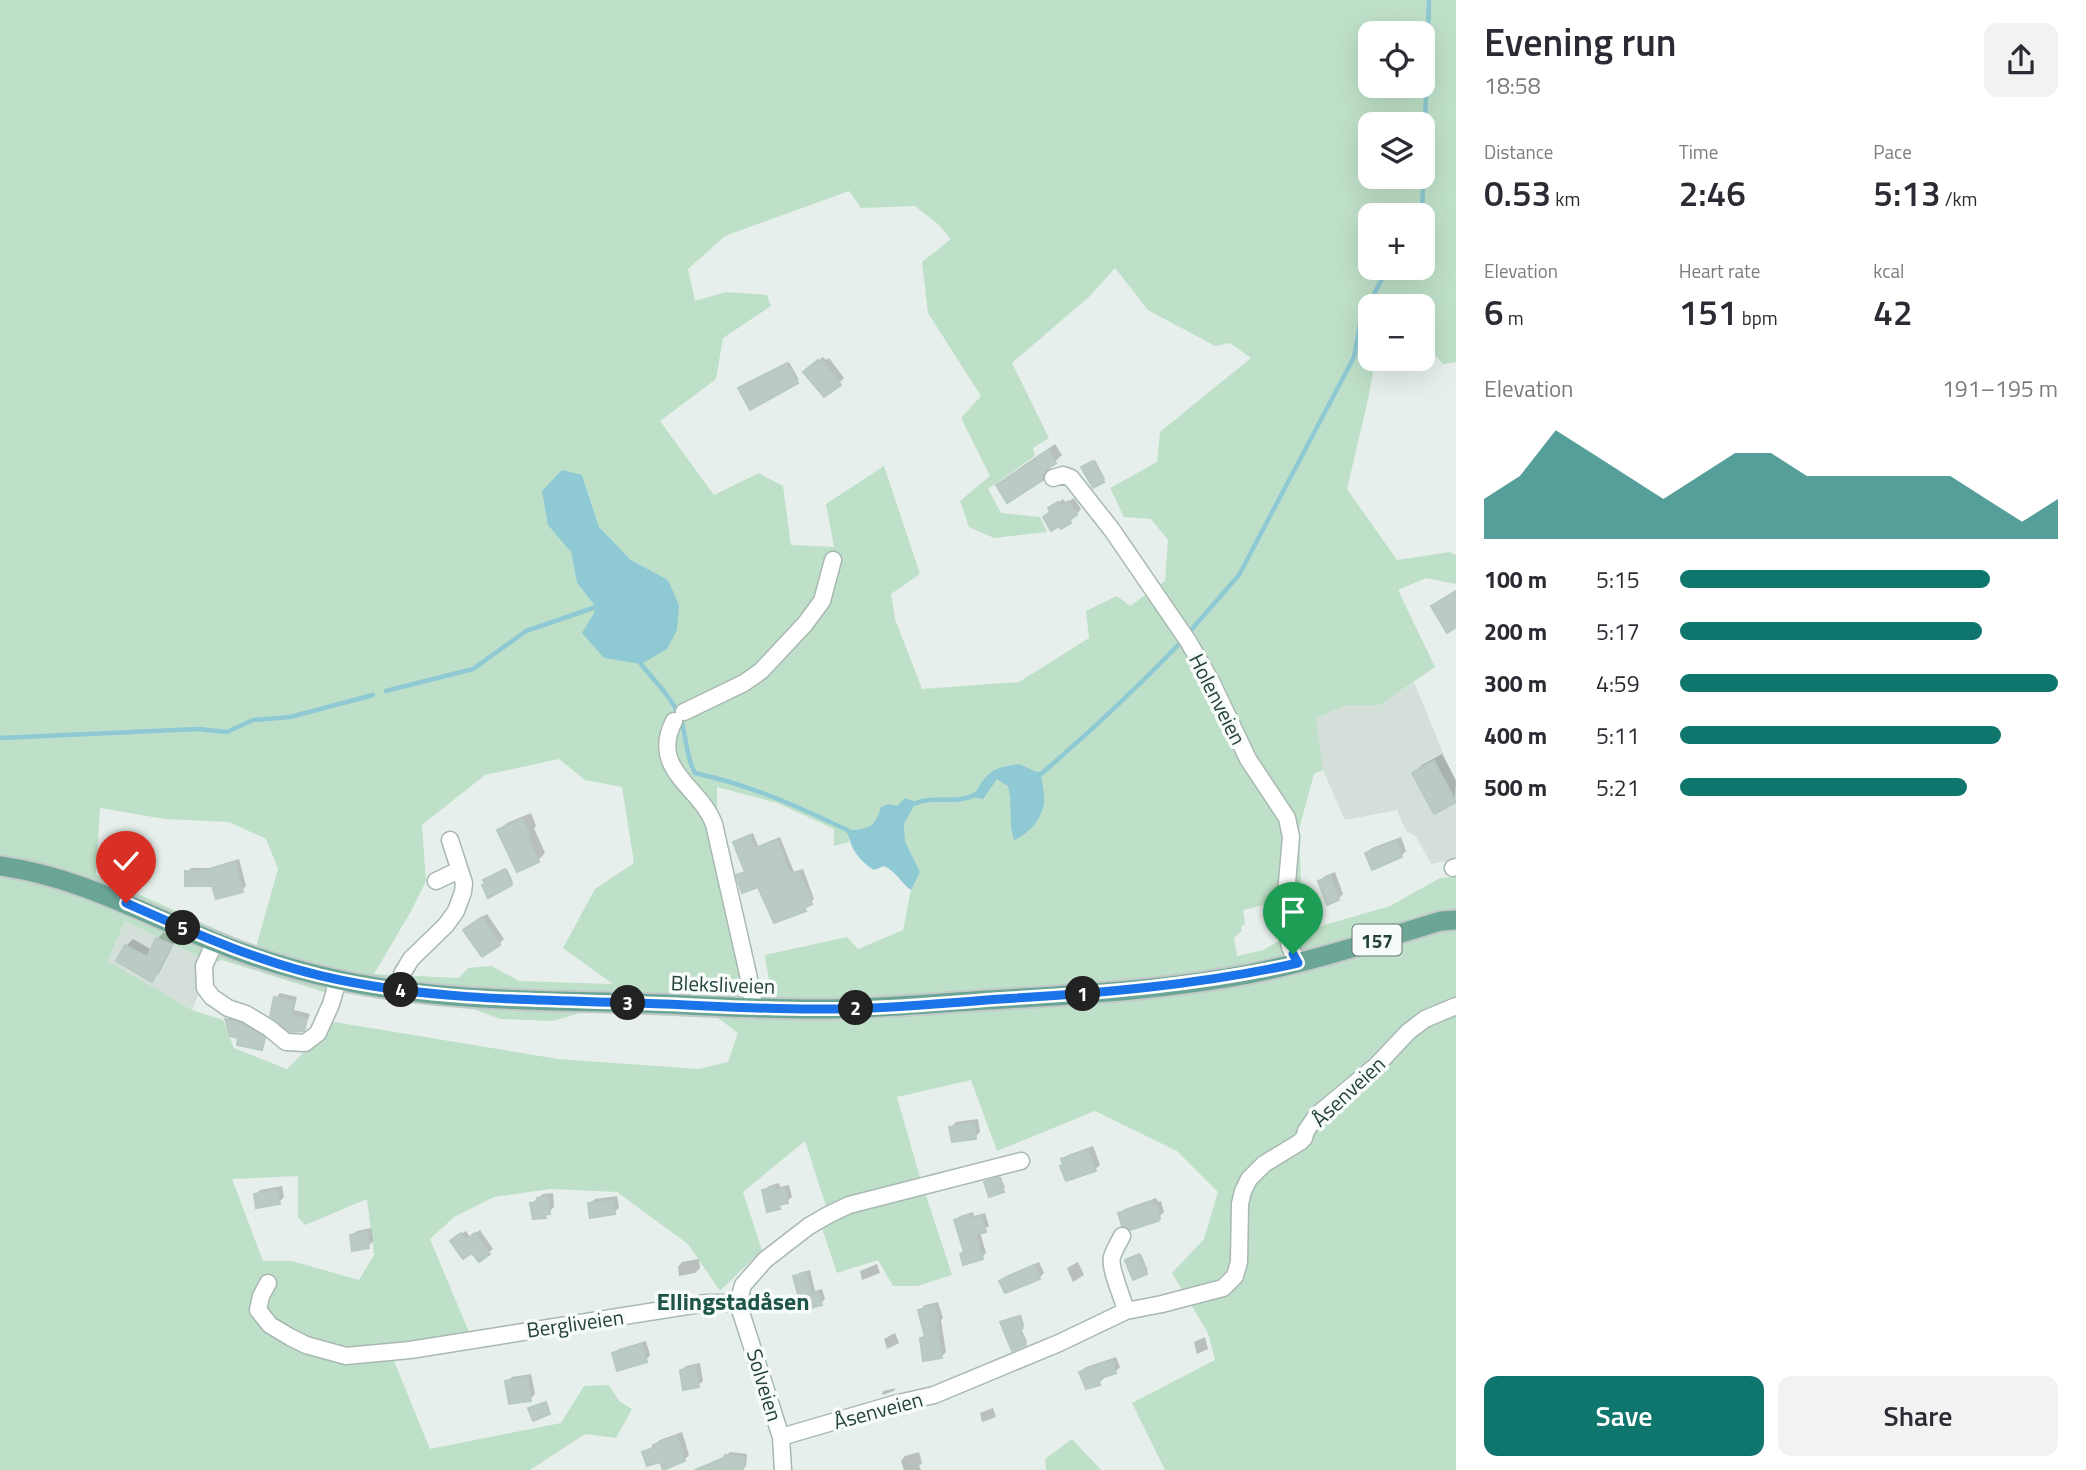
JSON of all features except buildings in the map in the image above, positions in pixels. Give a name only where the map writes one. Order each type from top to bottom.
[{"type":"main road","name":"Bleksliveien","points":[[0,866],[46,874],[84,886],[215,942],[274,963],[338,980],[401,990],[503,999],[817,1009],[895,1007],[1056,996],[1214,980],[1298,963],[1441,921],[1456,920]]},
{"type":"street","name":"Holenveien","points":[[1053,478],[1063,475],[1071,478],[1112,530],[1188,641],[1212,683],[1248,759],[1287,818],[1291,837],[1285,925],[1290,947],[1298,963]]},
{"type":"street","points":[[754,1007],[714,824],[706,807],[680,780],[671,765],[667,741],[679,717],[744,683],[761,671],[805,624],[818,607],[826,590],[834,560]]},
{"type":"street","points":[[401,990],[402,974],[411,959],[446,925],[456,911],[463,892],[464,883],[450,840]]},
{"type":"street","points":[[436,881],[459,870]]},
{"type":"street","points":[[215,942],[204,966],[205,988],[212,997],[228,1008],[246,1014],[286,1042],[305,1043],[318,1033],[338,980]]},
{"type":"street","name":"Åsenveien","points":[[782,1437],[934,1395],[1059,1343],[1126,1311],[1223,1288],[1235,1276],[1239,1262],[1240,1204],[1249,1179],[1264,1164],[1300,1142],[1317,1115],[1376,1066],[1408,1032],[1425,1019],[1456,1006]]},
{"type":"street","points":[[738,1303],[740,1292],[751,1274],[777,1250],[809,1226],[849,1205],[1021,1161]]},
{"type":"street","points":[[1122,1236],[1112,1257],[1111,1269],[1126,1311]]},
{"type":"street","name":"Bergliveien","points":[[268,1283],[258,1310],[270,1325],[306,1345],[346,1356],[410,1350],[706,1303],[738,1303]]},
{"type":"street","name":"Solveien","points":[[738,1303],[782,1437],[783,1470]]},
{"type":"shaded area","points":[[1414,682],[1456,784],[1456,859],[1431,864],[1416,836],[1406,831],[1397,810],[1345,820],[1323,770],[1315,718],[1347,705],[1380,705]]},
{"type":"shaded area","points":[[125,921],[211,963],[192,1010],[108,962]]},
{"type":"green space","points":[[0,0],[1456,0],[1456,362],[1443,364],[1435,356],[1435,294],[1358,294],[1358,371],[1373,371],[1347,489],[1397,560],[1450,552],[1456,555],[1456,584],[1426,578],[1398,590],[1435,667],[1380,705],[1347,705],[1316,718],[1323,770],[1314,774],[1299,829],[1301,886],[1314,928],[1390,906],[1440,878],[1456,877],[1456,1470],[1165,1470],[1132,1403],[1215,1360],[1208,1333],[1172,1273],[1204,1239],[1218,1192],[1177,1151],[1095,1111],[997,1151],[971,1080],[897,1097],[952,1275],[917,1286],[893,1286],[878,1260],[837,1273],[823,1231],[826,1206],[805,1141],[743,1192],[762,1250],[720,1291],[688,1244],[617,1192],[551,1189],[494,1197],[454,1217],[430,1239],[469,1332],[387,1344],[430,1449],[561,1423],[584,1386],[609,1385],[619,1401],[632,1409],[616,1438],[585,1434],[530,1470],[0,1470]],"holes":[[[849,191],[861,208],[915,206],[939,225],[951,239],[922,262],[928,313],[981,396],[961,418],[990,476],[960,501],[969,527],[994,538],[1047,532],[1040,517],[1001,513],[988,489],[1035,456],[1033,448],[1049,438],[1012,363],[1090,296],[1115,268],[1148,310],[1215,346],[1230,343],[1251,358],[1160,432],[1157,462],[1110,488],[1124,517],[1151,519],[1168,540],[1165,581],[1130,606],[1117,596],[1086,611],[1089,638],[1019,682],[922,689],[895,619],[891,594],[920,574],[884,466],[826,504],[834,547],[791,545],[783,486],[759,473],[714,495],[660,421],[716,379],[723,338],[771,306],[767,295],[726,292],[695,301],[688,269],[725,236]],[[582,475],[599,527],[631,560],[668,580],[583,633],[595,606],[577,583],[571,552]],[[559,759],[585,780],[622,787],[634,863],[595,889],[563,948],[613,984],[519,981],[491,966],[468,968],[459,978],[374,974],[426,881],[422,825],[485,775]],[[717,787],[777,803],[834,829],[834,846],[849,842],[848,830],[868,829],[897,806],[916,802],[904,824],[905,841],[920,872],[911,890],[903,930],[858,949],[847,937],[765,955],[770,989],[745,984],[717,850]],[[100,808],[165,819],[229,822],[266,839],[278,869],[256,947],[96,875]],[[1285,900],[1286,937],[1263,950],[1237,956],[1234,938],[1245,924],[1243,910]],[[125,921],[211,963],[222,960],[327,993],[346,992],[467,1007],[501,1019],[552,1021],[584,1012],[718,1018],[738,1033],[728,1062],[698,1069],[558,1059],[334,1022],[287,1069],[234,1048],[223,1020],[192,1010],[108,961]],[[298,1176],[298,1217],[305,1225],[367,1199],[374,1255],[359,1280],[292,1261],[263,1261],[232,1179]]]},
{"type":"green space","points":[[1072,1439],[1101,1470],[1046,1470],[1045,1459]]},
{"type":"water","points":[[562,470],[582,475],[599,527],[631,560],[668,580],[679,605],[677,630],[667,649],[641,664],[604,658],[582,633],[594,613],[595,606],[577,583],[571,552],[548,525],[542,491]]},
{"type":"water","points":[[1019,764],[1041,774],[1044,804],[1036,823],[1028,832],[1014,840],[1008,786],[997,779],[983,799],[973,797],[990,773],[1002,767]]},
{"type":"water","points":[[905,798],[916,802],[904,824],[905,841],[920,872],[911,890],[888,868],[884,866],[874,870],[864,862],[853,848],[847,830],[870,826],[876,820],[881,807],[889,804],[897,806]]},
{"type":"waterway","points":[[1422,203],[1429,0]]},
{"type":"waterway","points":[[1192,629],[1239,575],[1354,357],[1361,319],[1381,280]]},
{"type":"waterway","points":[[386,691],[473,669],[526,631],[599,606]]},
{"type":"waterway","points":[[1036,774],[1041,774],[1095,726],[1182,641]]},
{"type":"waterway","points":[[639,659],[679,715],[695,773],[773,797],[851,834]]},
{"type":"waterway","points":[[0,738],[198,729],[227,732],[253,720],[290,717],[373,695]]},
{"type":"waterway","points":[[914,804],[929,800],[961,799],[976,794]]},
{"type":"district","name":"Ellingstadåsen","points":[[733,1301]]},
{"type":"route","points":[[126,903],[215,942],[305,972],[368,986],[503,999],[789,1009],[895,1007],[1056,996],[1214,980],[1298,963],[1293,954]]}]
